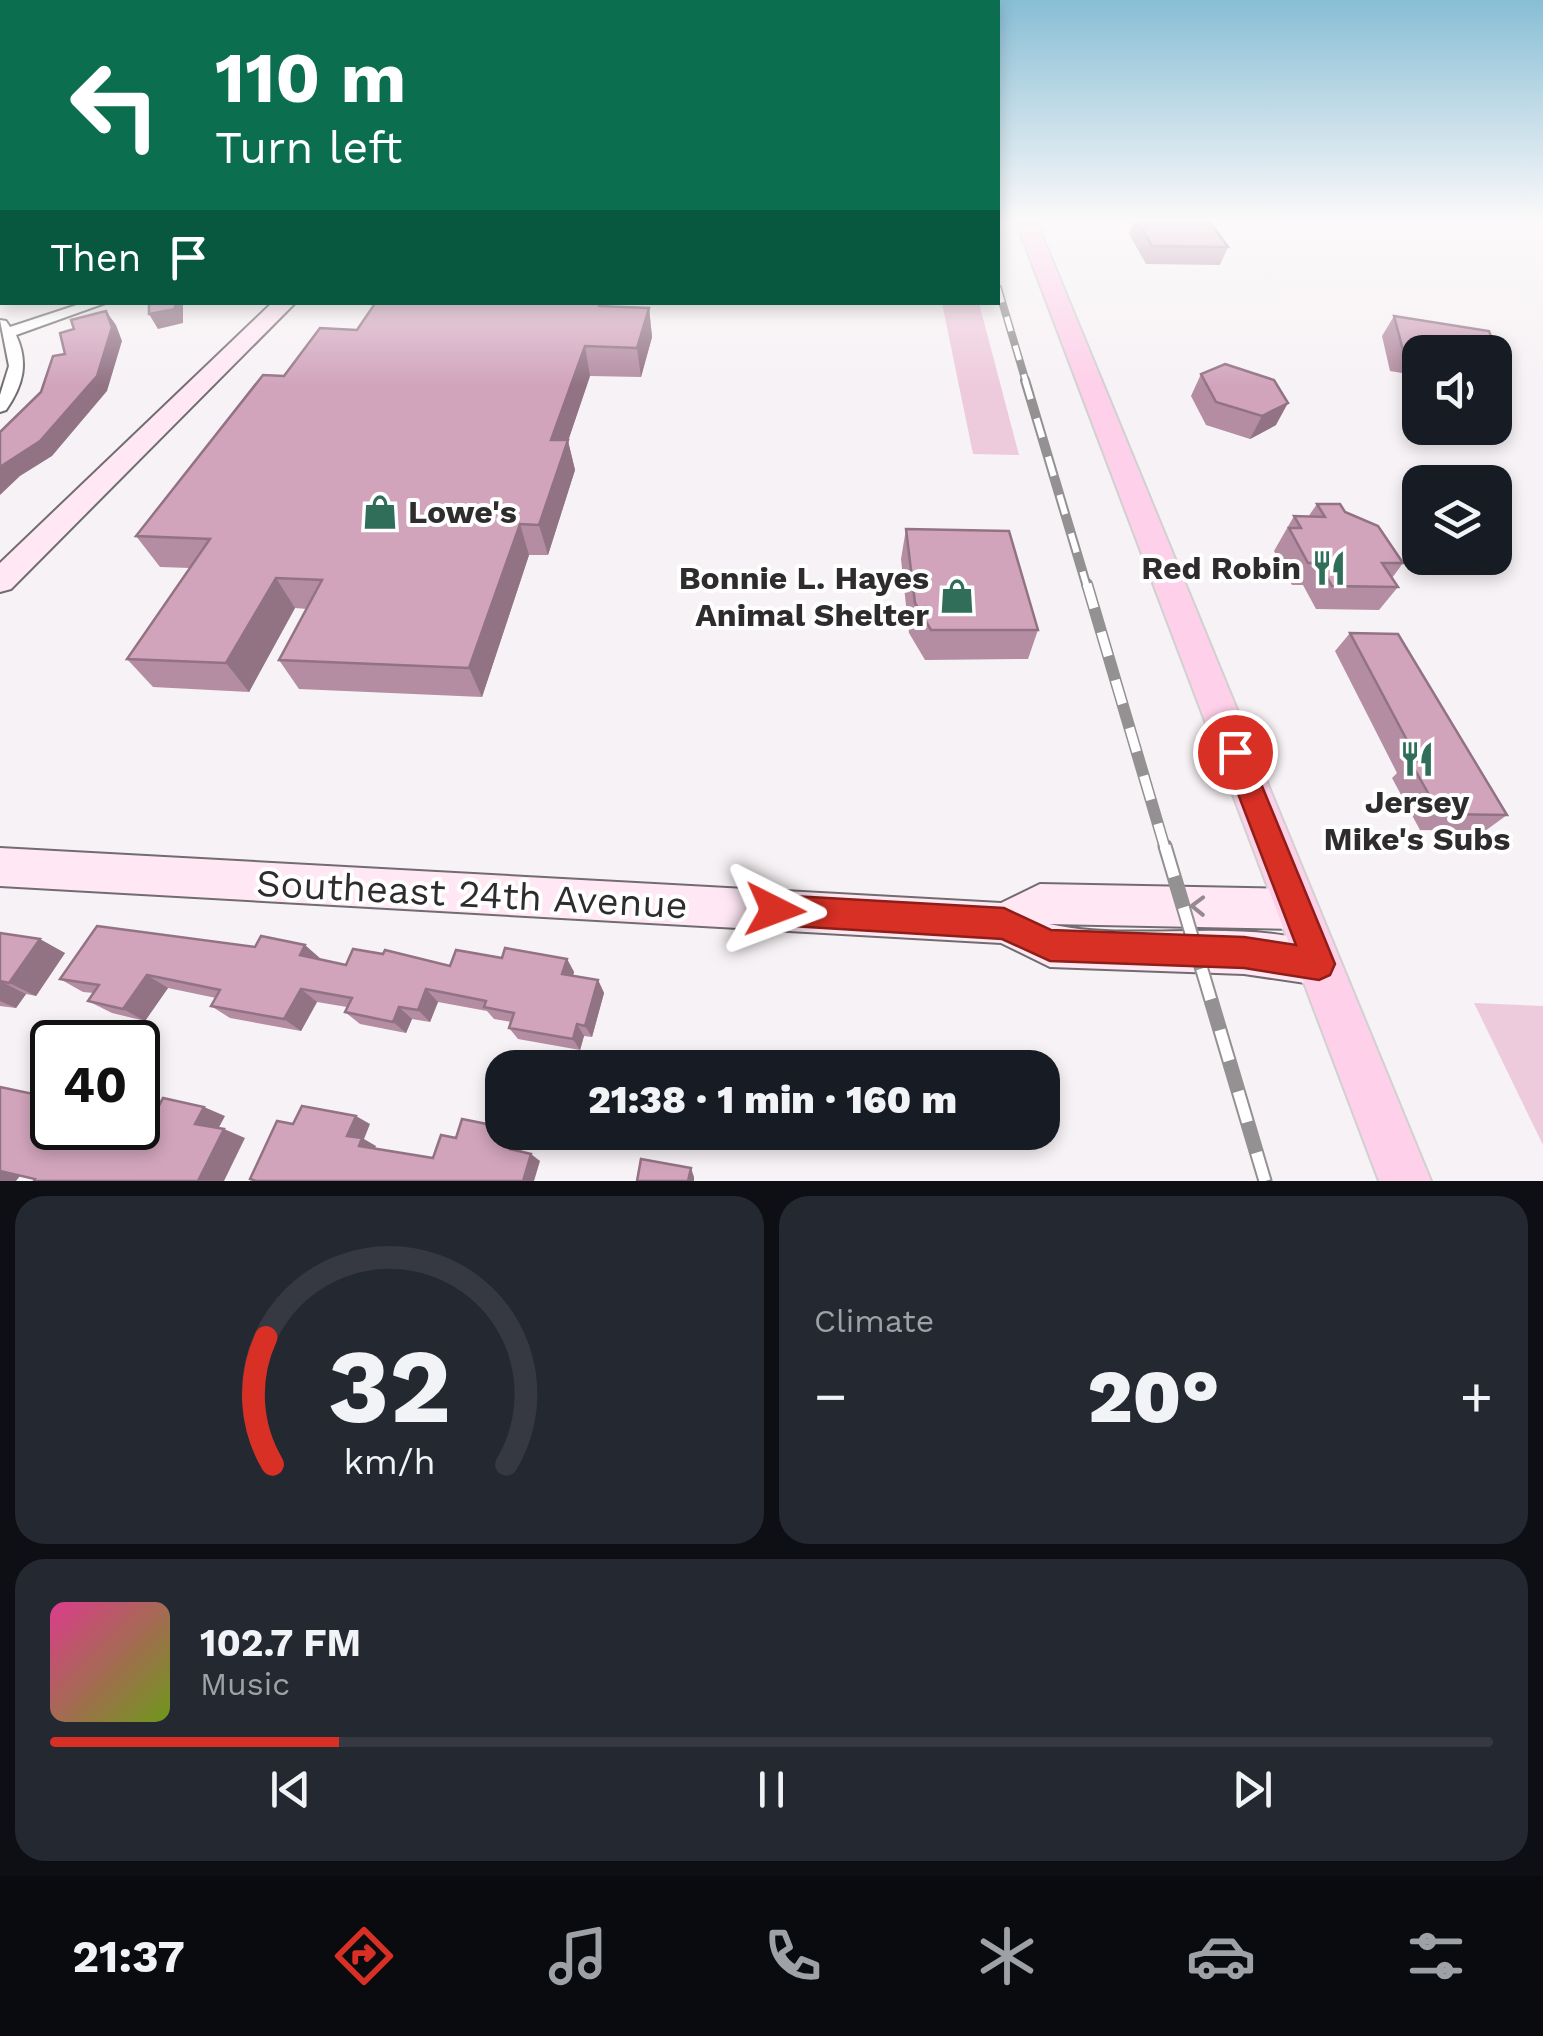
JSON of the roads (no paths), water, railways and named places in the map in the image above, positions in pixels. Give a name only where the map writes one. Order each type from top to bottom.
[{"type":"main road","points":[[1048,276],[1405,1181]]},
{"type":"street","points":[[0,407],[18,373],[4,328],[90,305]]},
{"type":"street","points":[[0,581],[283,305]]},
{"type":"street","name":"Southeast 24th Avenue","points":[[0,868],[1004,923],[1050,946],[1244,952],[1319,964]]},
{"type":"street","name":"Southeast 24th Avenue","points":[[1004,923],[1040,904],[1296,908]]},
{"type":"railway","points":[[1000,295],[1026,382]]},
{"type":"railway","points":[[1025,380],[1087,587]]},
{"type":"railway","points":[[1087,584],[1165,848]]},
{"type":"railway","points":[[1165,846],[1265,1181]]},
{"type":"place","name":"Lowe's","points":[[380,512]]},
{"type":"place","name":"Red Robin","points":[[1329,568]]},
{"type":"place","name":"Bonnie L. Hayes Animal Shelter","points":[[957,596]]},
{"type":"place","name":"Jersey Mike's Subs","points":[[1417,759]]}]
